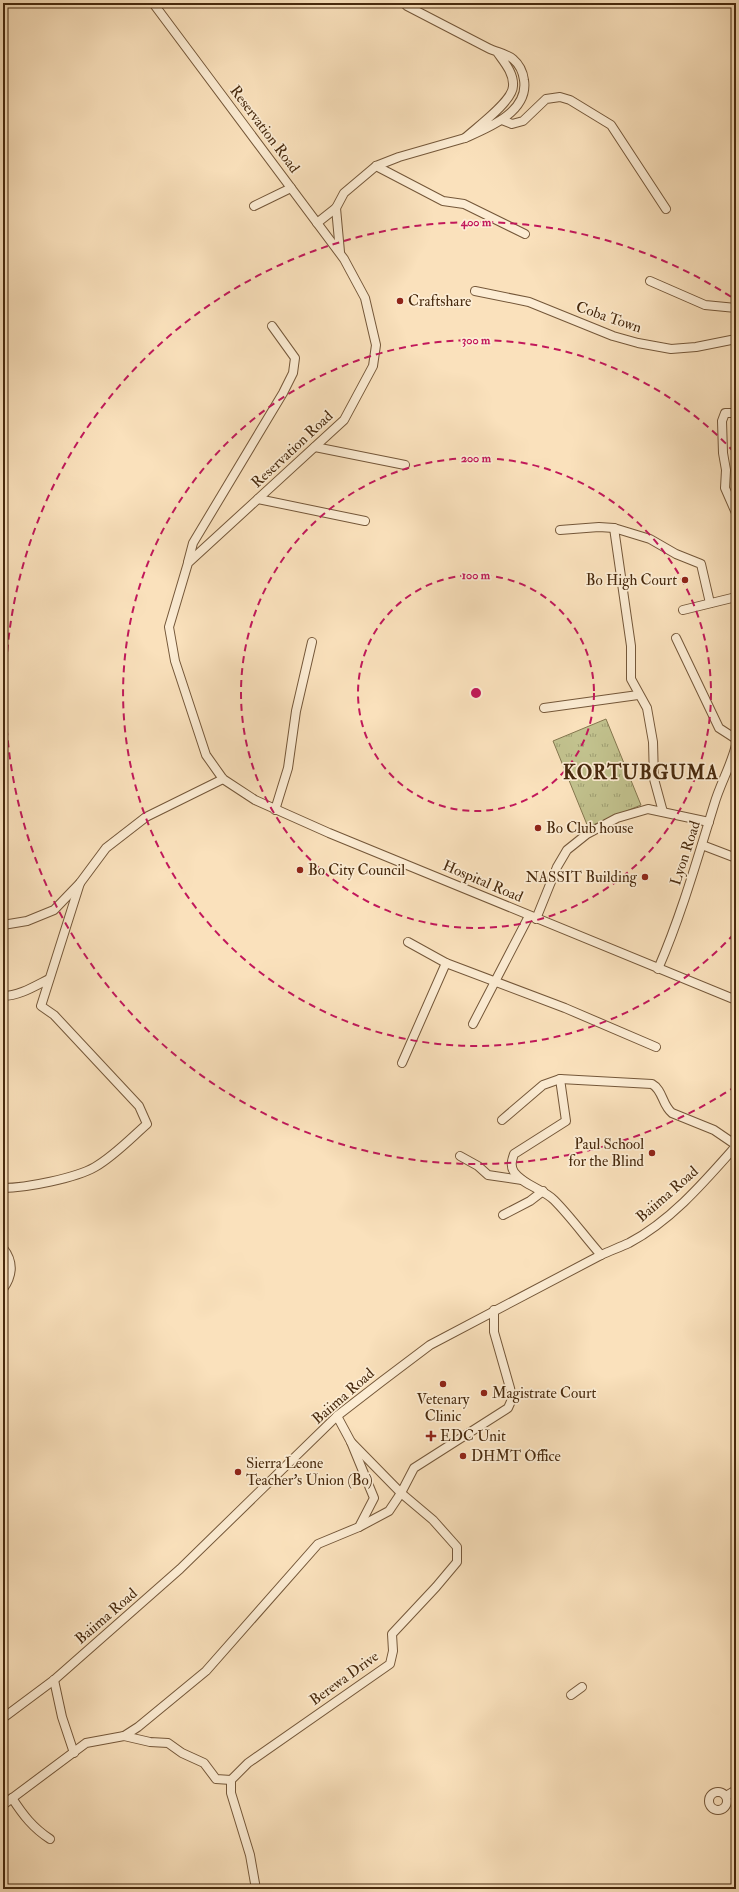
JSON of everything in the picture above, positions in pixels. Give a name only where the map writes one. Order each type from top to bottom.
[{"type":"street","name":"Reservation Road","points":[[153,3],[340,252],[365,298],[376,345],[373,366],[344,420],[188,563]]},
{"type":"street","points":[[317,223],[336,208],[344,193],[376,166],[399,157],[465,138],[490,128],[502,120],[514,108],[522,96],[525,85],[523,71],[512,58],[496,52],[407,6],[404,3]]},
{"type":"street","points":[[465,138],[511,96],[514,85],[508,66],[496,52]]},
{"type":"street","points":[[502,120],[512,124],[523,121],[546,99],[560,97],[570,100],[611,125],[666,209]]},
{"type":"street","points":[[376,166],[443,201],[464,204],[524,234]]},
{"type":"street","points":[[254,206],[291,188]]},
{"type":"street","points":[[336,208],[340,252]]},
{"type":"street","points":[[650,281],[705,305],[736,308]]},
{"type":"street","name":"Coba Town","points":[[475,291],[529,302],[613,336],[638,343],[671,349],[696,347],[736,339]]},
{"type":"street","points":[[3,925],[27,921],[54,910],[80,883],[106,848],[146,817],[223,779],[206,755],[175,661],[169,627],[193,543],[275,406],[292,373],[295,358],[272,326]]},
{"type":"street","points":[[736,413],[725,413],[722,421],[723,453],[726,470],[725,488],[736,513]]},
{"type":"street","points":[[315,447],[405,465]]},
{"type":"street","points":[[258,499],[365,521]]},
{"type":"street","points":[[560,530],[599,527],[614,528],[650,539],[676,554],[701,564],[710,603]]},
{"type":"street","points":[[614,528],[631,646],[631,679],[635,685],[638,695],[647,708],[653,742],[654,779],[663,812]]},
{"type":"street","points":[[683,610],[736,597]]},
{"type":"street","points":[[676,638],[720,728],[736,739]]},
{"type":"street","points":[[275,810],[288,768],[296,711],[312,642]]},
{"type":"street","points":[[544,708],[638,695]]},
{"type":"street","name":"Lyon Road","points":[[658,969],[674,931],[714,803],[734,758],[736,745]]},
{"type":"street","name":"Hospital Road","points":[[223,779],[255,800],[275,810],[736,1000]]},
{"type":"street","points":[[473,1024],[495,982],[533,917],[557,866],[567,850],[587,834],[617,818],[648,810],[709,822]]},
{"type":"street","points":[[702,845],[736,858]]},
{"type":"street","points":[[3,1188],[75,1175],[94,1168],[117,1152],[147,1124],[139,1106],[54,1015],[41,1006],[48,979],[80,883]]},
{"type":"street","points":[[408,942],[446,963],[565,1008],[656,1047]]},
{"type":"street","points":[[402,1063],[446,963]]},
{"type":"street","points":[[3,996],[9,996],[30,989],[48,979]]},
{"type":"street","points":[[502,1120],[543,1085],[560,1079],[652,1084],[657,1087],[666,1108],[672,1113],[714,1130],[736,1145]]},
{"type":"street","points":[[560,1079],[566,1121],[514,1154],[511,1163],[513,1171],[522,1180],[543,1191],[554,1200],[601,1255]]},
{"type":"street","name":"Baiima Road","points":[[3,1718],[54,1680],[180,1569],[337,1416],[430,1345],[601,1255],[629,1243],[660,1223],[702,1185],[736,1145]]},
{"type":"street","points":[[460,1156],[478,1166],[488,1175],[522,1180]]},
{"type":"street","points":[[503,1214],[530,1201],[543,1191]]},
{"type":"street","points":[[3,1248],[9,1255],[11,1275],[3,1289]]},
{"type":"street","points":[[3,1805],[86,1743],[124,1736],[138,1727],[206,1671],[318,1544],[359,1527],[389,1510],[401,1493],[414,1468],[508,1408],[512,1399],[494,1332],[494,1310]]},
{"type":"street","points":[[337,1416],[351,1442],[374,1498],[359,1527]]},
{"type":"street","name":"Berewa Drive","points":[[231,1780],[248,1763],[390,1664],[392,1634],[436,1588],[457,1562],[456,1547],[433,1520],[401,1493],[351,1442]]},
{"type":"street","points":[[54,1680],[62,1718],[74,1753]]},
{"type":"street","points":[[571,1695],[582,1687]]},
{"type":"street","points":[[124,1736],[150,1742],[168,1743],[182,1754],[204,1763],[216,1779],[231,1780],[231,1793],[250,1855],[256,1889]]},
{"type":"street","points":[[726,1796],[736,1790]]},
{"type":"street","points":[[12,1798],[24,1817],[37,1831],[50,1839]]},
{"type":"green space","points":[[606,719],[641,805],[588,827],[553,741]]},
{"type":"place","name":"Craftshare","points":[[400,301]]},
{"type":"place","name":"Bo High Court","points":[[685,580]]},
{"type":"place","name":"Bo Club house","points":[[538,828]]},
{"type":"place","name":"Bo City Council","points":[[300,870]]},
{"type":"place","name":"NASSIT Building","points":[[645,877]]},
{"type":"place","name":"Paul School for the Blind","points":[[652,1153]]},
{"type":"place","name":"Vetenary Clinic","points":[[443,1384]]},
{"type":"place","name":"Magistrate Court","points":[[484,1393]]},
{"type":"place","name":"EDC Unit","points":[[431,1436]]},
{"type":"place","name":"DHMT Office","points":[[463,1456]]},
{"type":"place","name":"Sierra Leone Teacher's Union (Bo)","points":[[238,1472]]},
{"type":"district","name":"KORTUBGUMA","points":[[641,772]]}]
